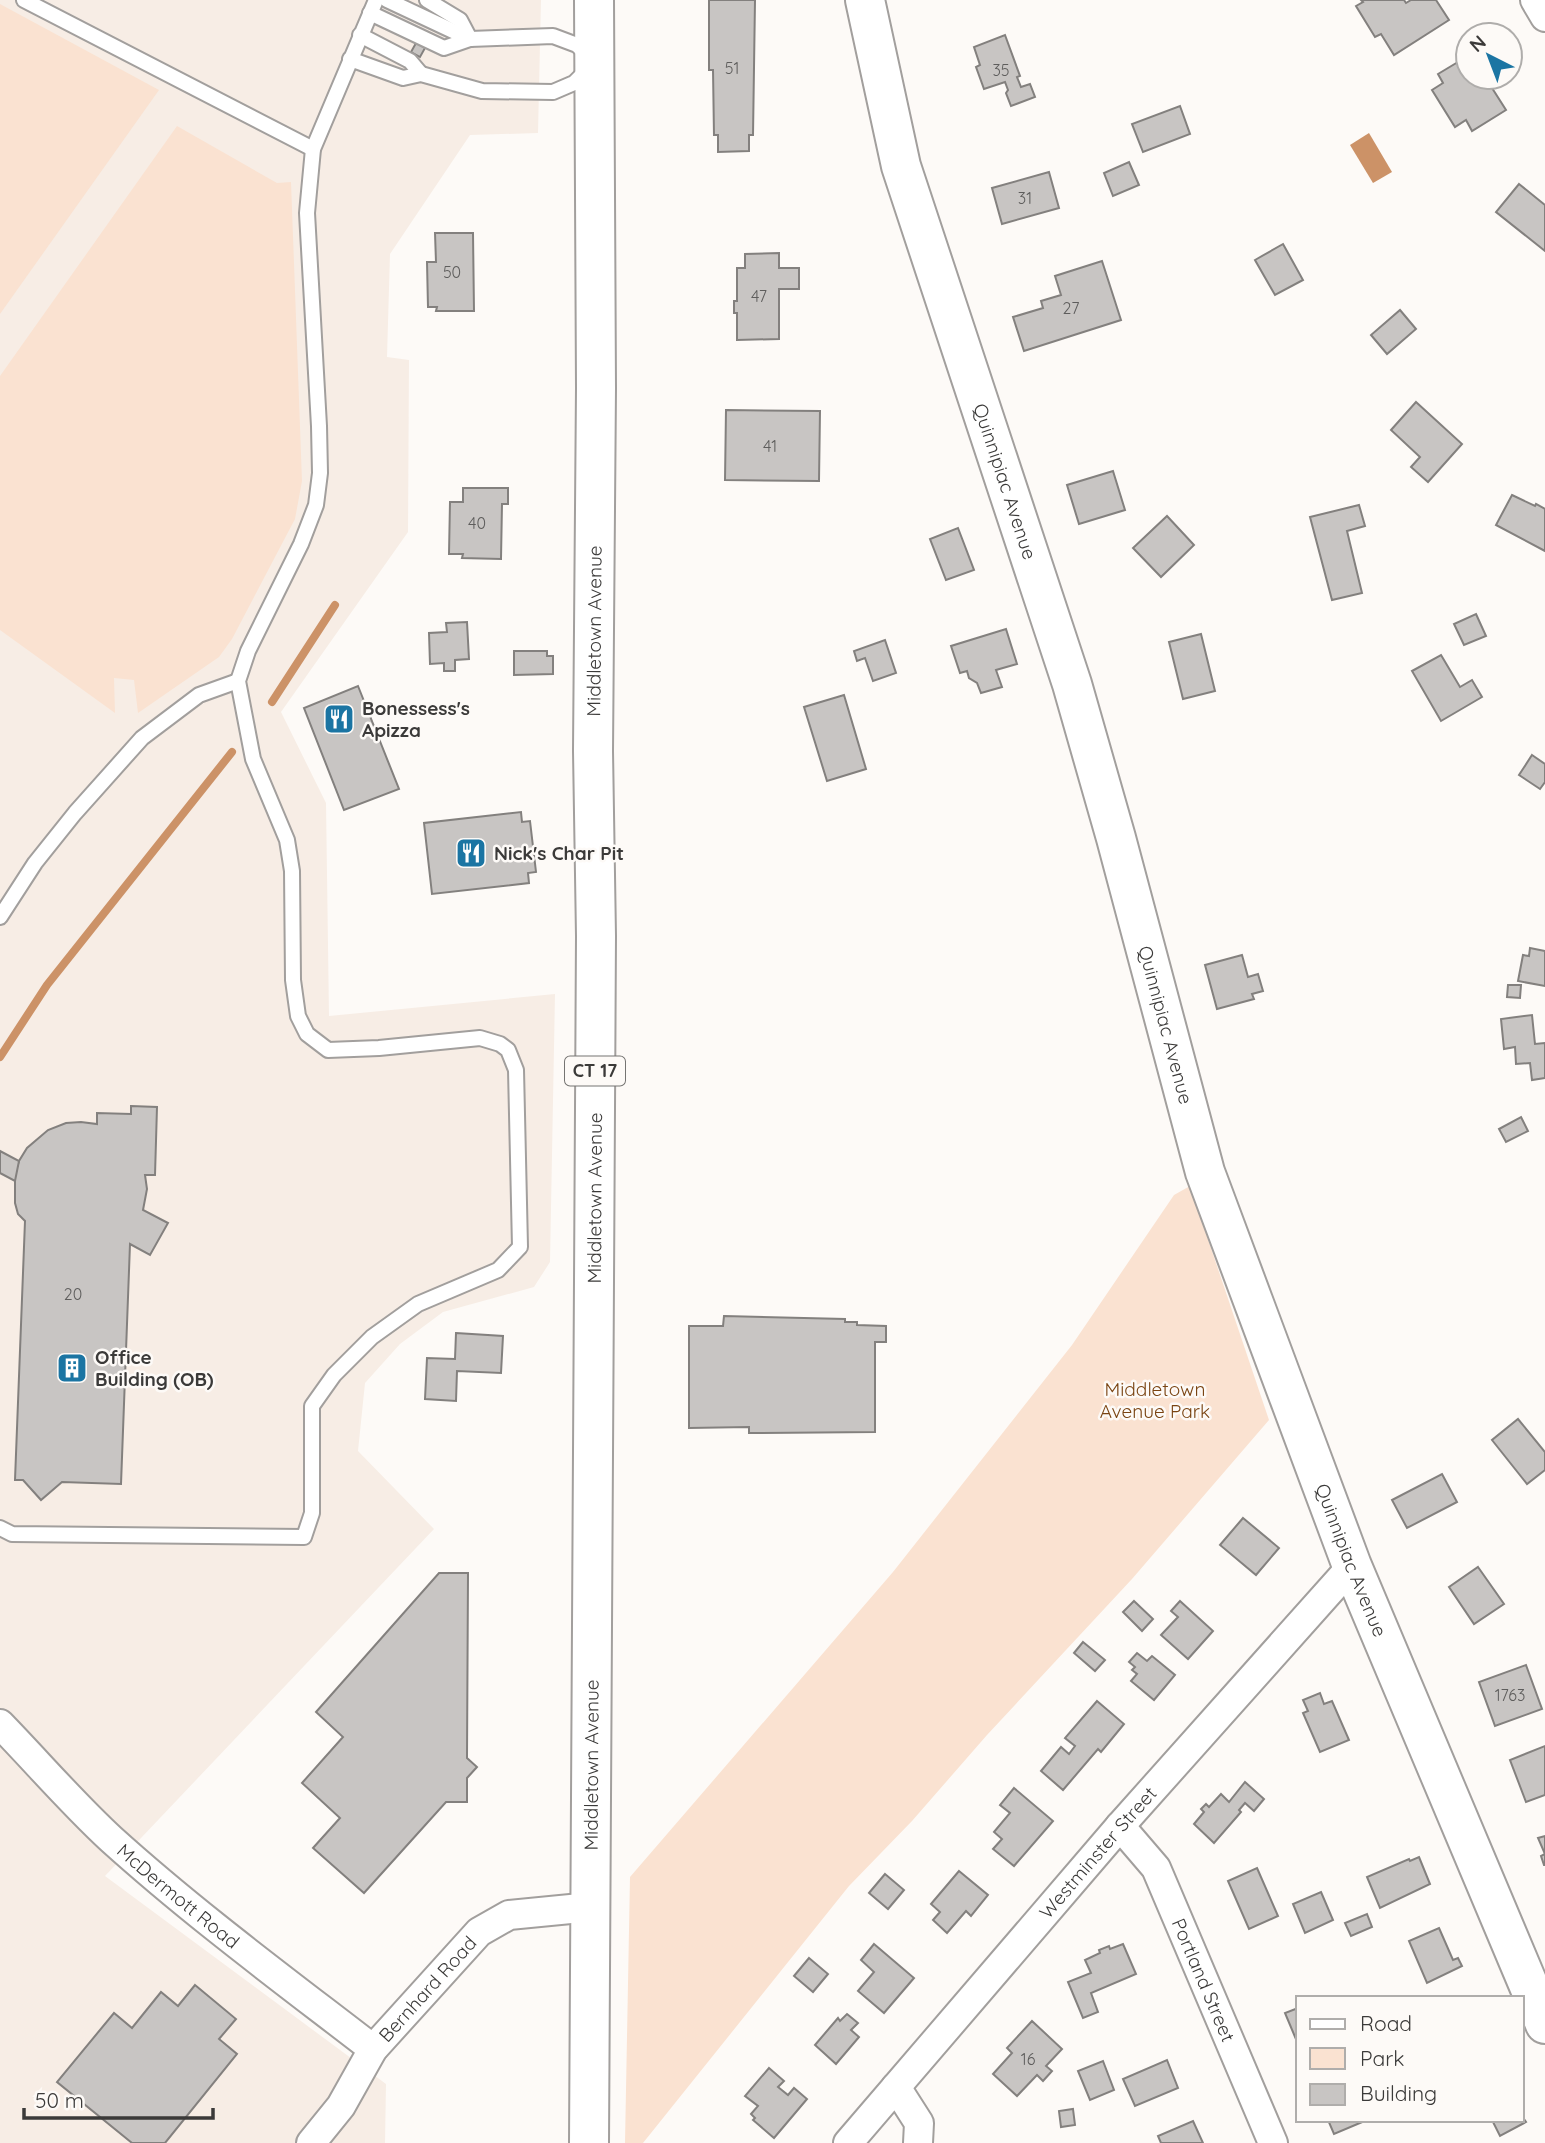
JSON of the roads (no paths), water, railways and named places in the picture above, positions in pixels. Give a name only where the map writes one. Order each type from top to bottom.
[{"type":"main road","name":"Middletown Avenue","points":[[589,2143],[596,950],[593,751],[596,402],[594,0]]},
{"type":"main road","name":"Quinnipiac Avenue","points":[[865,0],[901,166],[1072,684],[1205,1172],[1352,1566],[1545,2024]]},
{"type":"street","points":[[1535,0],[1545,17]]},
{"type":"street","name":"Westminster Street","points":[[848,2143],[1120,1826],[1352,1566]]},
{"type":"street","name":"McDermott Road","points":[[0,1724],[109,1837],[137,1862],[204,1918],[373,2049]]},
{"type":"street","name":"Portland Street","points":[[1120,1826],[1156,1868],[1273,2143]]},
{"type":"street","name":"Bernhard Road","points":[[311,2143],[341,2106],[373,2049],[479,1932],[509,1914],[591,1907]]},
{"type":"street","points":[[896,2087],[919,2123],[918,2143]]},
{"type":"lane","points":[[24,0],[313,149]]},
{"type":"lane","points":[[387,0],[470,39]]},
{"type":"lane","points":[[427,0],[460,20],[470,39]]},
{"type":"lane","points":[[0,1528],[12,1534],[304,1537],[312,1513],[312,1406],[334,1375],[372,1337],[418,1304],[498,1270],[520,1247],[516,1070],[508,1050],[500,1044],[480,1038],[328,1050],[307,1034],[298,1016],[293,980],[292,871],[287,840],[254,759],[238,681],[248,651],[301,544],[316,505],[320,473],[319,426],[307,213],[313,149],[350,59],[360,35],[373,7],[444,48],[470,39],[553,36],[577,45],[594,64],[574,83],[554,92],[482,91],[421,74],[403,78],[350,59]]},
{"type":"lane","points":[[360,35],[410,61],[421,74]]},
{"type":"lane","points":[[0,917],[43,853],[142,738],[199,695],[238,681]]},
{"type":"waterway","points":[[272,702],[335,605]]},
{"type":"waterway","points":[[0,1057],[47,985],[232,752]]},
{"type":"place","name":"Bonessess's Apizza","points":[[339,719]]},
{"type":"place","name":"Nick's Char Pit","points":[[471,853]]},
{"type":"place","name":"Office Building (OB)","points":[[72,1368]]},
{"type":"park label","name":"Middletown Avenue Park","points":[[1155,1400]]}]
